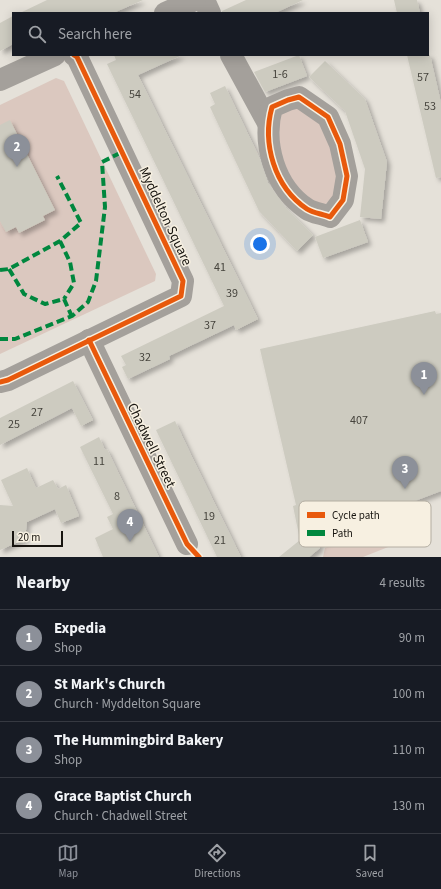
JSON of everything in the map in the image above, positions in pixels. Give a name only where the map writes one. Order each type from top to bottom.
[{"type":"street","points":[[167,12],[195,0]]},
{"type":"street","points":[[204,0],[210,12]]},
{"type":"street","points":[[0,80],[53,56]]},
{"type":"street","name":"Myddelton Square","points":[[0,382],[181,296],[184,281],[77,56]]},
{"type":"street","points":[[232,56],[268,122],[269,145],[274,168],[287,191],[307,209],[330,217],[343,200],[347,176],[340,144],[328,117],[299,97],[272,107],[268,122]]},
{"type":"street","name":"Chadwell Street","points":[[89,340],[187,544]]},
{"type":"shaded area","points":[[56,78],[64,81],[156,274],[155,281],[0,354],[0,105]]},
{"type":"shaded area","points":[[291,107],[306,108],[322,122],[339,170],[336,194],[325,205],[309,203],[291,186],[274,138],[279,116]]},
{"type":"shaded area","points":[[388,547],[363,557],[323,557],[325,548]]},
{"type":"building","points":[[47,0],[143,0],[115,12],[22,12]]},
{"type":"building","points":[[246,0],[303,0],[277,12],[222,11]]},
{"type":"building","points":[[394,0],[417,0],[420,12],[397,12]]},
{"type":"building","points":[[12,17],[12,45],[0,51],[0,23]]},
{"type":"building","points":[[430,55],[441,103],[441,177],[436,178],[407,56]]},
{"type":"building","points":[[114,56],[180,56],[138,75],[258,319],[236,330],[234,325],[169,356],[170,359],[128,379],[122,367],[126,365],[121,356],[224,306],[107,64],[116,60]]},
{"type":"building","points":[[299,56],[307,76],[265,92],[254,72]]},
{"type":"building","points":[[325,61],[365,99],[387,162],[381,219],[360,217],[365,169],[345,111],[309,77]]},
{"type":"building","points":[[225,86],[260,159],[268,183],[286,208],[313,235],[297,251],[259,211],[210,107],[215,104],[210,93]]},
{"type":"building","points":[[10,120],[55,210],[43,216],[45,220],[19,233],[16,227],[6,232],[0,221],[0,125]]},
{"type":"building","points":[[360,220],[368,242],[323,258],[315,237]]},
{"type":"building","points":[[435,311],[436,314],[441,313],[441,491],[415,501],[299,501],[299,535],[293,506],[296,505],[260,349]]},
{"type":"building","points":[[73,381],[93,420],[81,426],[72,408],[0,445],[0,418]]},
{"type":"building","points":[[175,421],[241,557],[217,557],[156,430]]},
{"type":"building","points":[[99,437],[105,450],[107,449],[159,557],[103,557],[95,538],[113,529],[107,517],[113,514],[80,447]]},
{"type":"building","points":[[27,468],[36,488],[53,480],[58,489],[66,485],[79,516],[61,523],[55,509],[27,522],[25,539],[0,550],[0,505],[13,506],[1,480]]},
{"type":"building","points":[[299,541],[299,547],[320,548],[309,557],[279,557]]},
{"type":"marked path","points":[[0,339],[15,339],[72,316],[88,302],[96,281],[105,207],[102,162],[122,152]]},
{"type":"marked path","points":[[0,270],[9,269],[60,241],[81,223],[57,176]]},
{"type":"marked path","points":[[60,241],[70,262],[74,283],[64,299]]},
{"type":"marked path","points":[[9,269],[24,294],[45,304],[64,299],[73,319]]},
{"type":"cycle path","points":[[0,382],[8,380],[181,296],[183,281],[76,56]]},
{"type":"cycle path","points":[[299,97],[328,117],[340,144],[347,176],[343,200],[330,217],[309,210],[296,200],[286,189],[273,163],[269,135],[269,121],[272,107],[299,97]]},
{"type":"cycle path","points":[[89,340],[187,544],[199,557]]},
{"type":"place","name":"St Mark's Church","points":[[17,167]]},
{"type":"place","name":"Expedia","points":[[424,395]]},
{"type":"place","name":"The Hummingbird Bakery","points":[[405,489]]},
{"type":"place","name":"Grace Baptist Church","points":[[130,542]]}]
